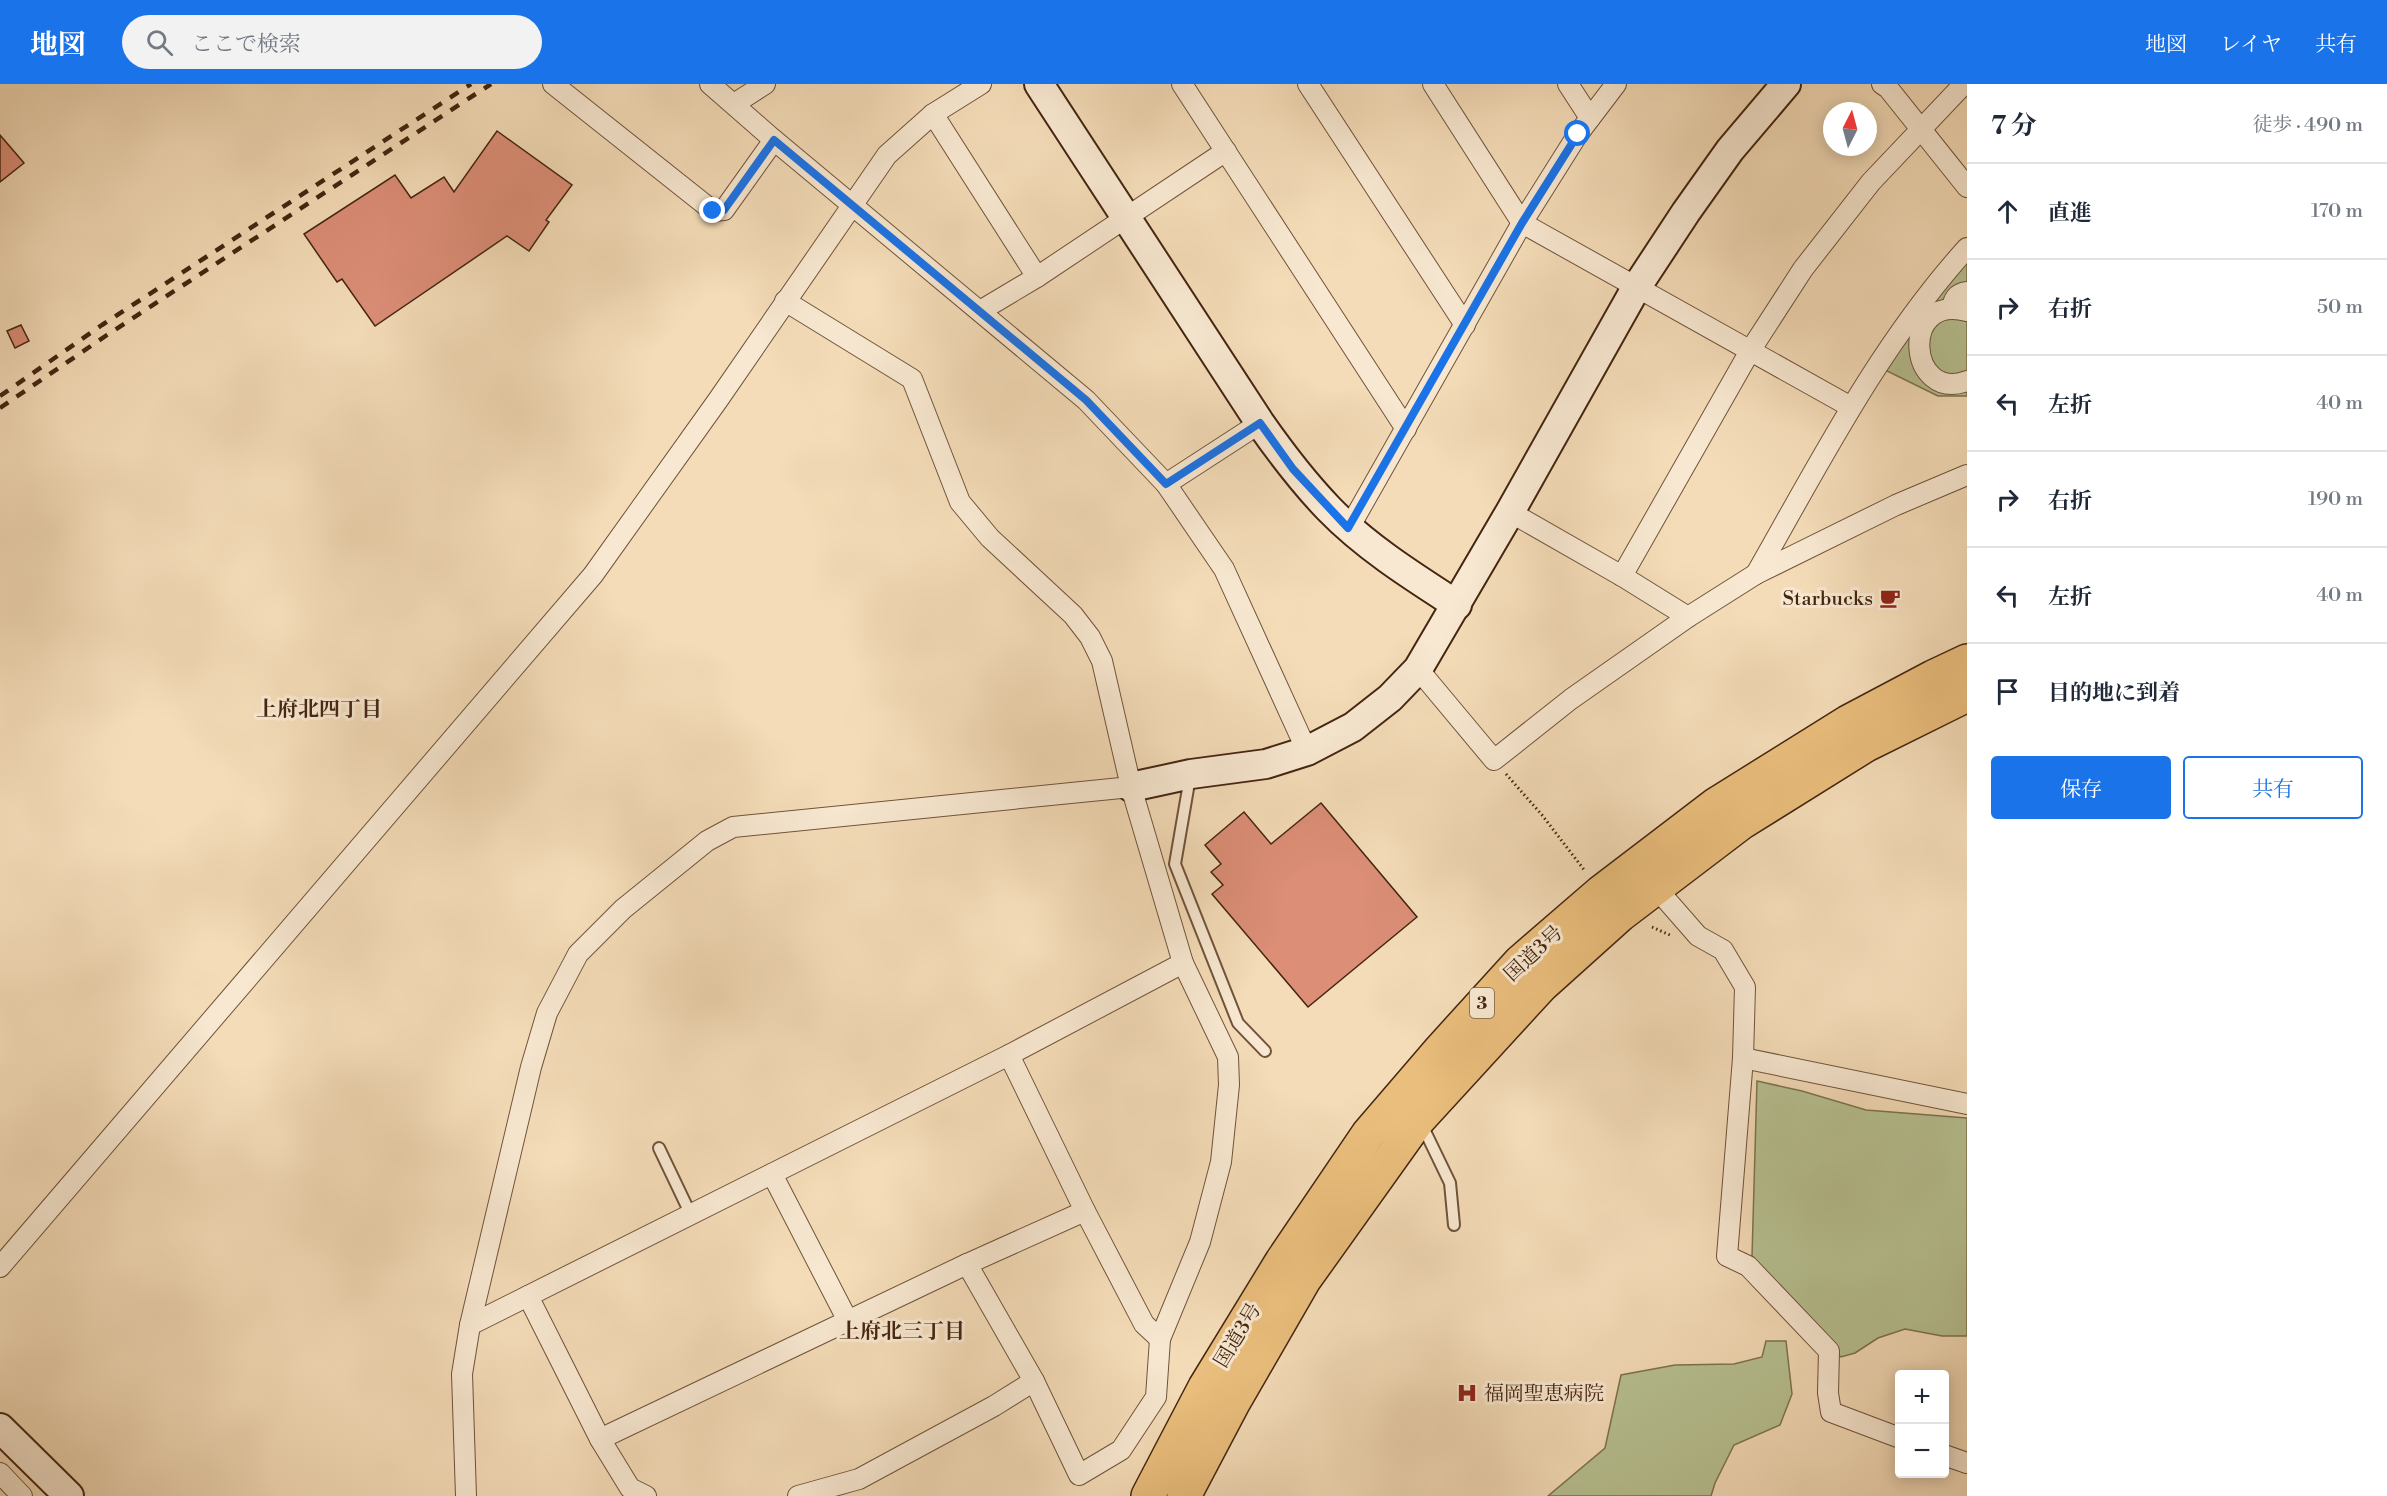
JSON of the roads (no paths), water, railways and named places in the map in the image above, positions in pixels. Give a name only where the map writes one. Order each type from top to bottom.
[{"type":"highway","name":"国道3号","points":[[1148,1496],[1205,1386],[1282,1261],[1368,1134],[1520,962],[1601,892],[1725,799],[1848,722],[1933,676],[1967,661]]},
{"type":"highway","name":"国道3号","points":[[1184,1496],[1233,1403],[1304,1280],[1419,1119],[1542,986],[1620,915],[1741,824],[1866,745],[1967,695]]},
{"type":"street","points":[[553,84],[713,211],[724,210],[774,140]]},
{"type":"street","points":[[710,84],[1086,400],[1166,484],[1224,569],[1307,750]]},
{"type":"street","points":[[734,104],[765,84]]},
{"type":"street","points":[[0,1267],[593,575],[718,400],[887,154],[933,114],[981,84]]},
{"type":"street","points":[[1039,84],[1260,423],[1293,469],[1348,528],[1396,566],[1456,605]]},
{"type":"street","points":[[1184,84],[1406,429]]},
{"type":"street","points":[[1308,84],[1465,325]]},
{"type":"street","points":[[1433,84],[1522,223],[1851,407]]},
{"type":"street","points":[[1568,84],[1590,118]]},
{"type":"street","points":[[1348,528],[1522,223],[1590,118],[1616,84]]},
{"type":"street","points":[[466,1496],[462,1374],[470,1325],[531,1067],[547,1014],[578,954],[623,909],[707,841],[733,827],[1131,787],[1191,774],[1266,764],[1307,750],[1353,727],[1390,698],[1418,669],[1510,512],[1636,288],[1730,150],[1786,84]]},
{"type":"street","points":[[1882,84],[1888,88],[1967,187]]},
{"type":"street","points":[[1622,576],[1750,351],[1803,269],[1871,182],[1964,84]]},
{"type":"street","points":[[933,114],[1037,277]]},
{"type":"street","points":[[980,311],[1037,277],[1226,151]]},
{"type":"street","points":[[1756,574],[1851,407],[1916,311],[1967,248]]},
{"type":"street","points":[[1960,310],[1952,303],[1955,297],[1967,292]]},
{"type":"street","points":[[785,301],[912,379],[960,502],[990,538],[1073,615],[1090,637],[1102,661],[1131,787],[1183,963],[1228,1057],[1228,1085],[1221,1162],[1200,1242],[1167,1318],[1161,1339],[1156,1397],[1121,1450],[1079,1476],[1035,1382],[967,1264]]},
{"type":"street","points":[[1960,310],[1934,315],[1925,324],[1919,336],[1918,349],[1921,361],[1928,372],[1951,383],[1967,381]]},
{"type":"street","points":[[1891,346],[1918,349]]},
{"type":"street","points":[[1166,484],[1260,423]]},
{"type":"street","points":[[1418,669],[1494,760],[1571,699],[1688,617],[1756,574],[1896,505],[1967,475]]},
{"type":"street","points":[[1510,512],[1688,617]]},
{"type":"street","points":[[1656,888],[1698,936],[1722,950],[1745,987],[1743,1058],[1727,1256],[1748,1266],[1829,1351],[1828,1393],[1831,1412],[1895,1436]]},
{"type":"street","points":[[470,1325],[1010,1055],[1183,963]]},
{"type":"street","points":[[1010,1055],[1085,1211],[1144,1324],[1161,1339]]},
{"type":"street","points":[[1743,1058],[1967,1104]]},
{"type":"street","points":[[772,1174],[848,1321]]},
{"type":"street","points":[[600,1439],[967,1264],[1085,1211]]},
{"type":"street","points":[[528,1296],[600,1439],[630,1488],[646,1496]]},
{"type":"street","points":[[798,1496],[859,1479],[1035,1382]]},
{"type":"street","points":[[3,1436],[69,1496]]},
{"type":"street","points":[[1949,1457],[1967,1463]]},
{"type":"street","points":[[0,1473],[22,1496]]},
{"type":"lane","points":[[1191,774],[1174,864],[1238,1023],[1265,1051]]},
{"type":"lane","points":[[1419,1119],[1450,1183],[1454,1225]]},
{"type":"lane","points":[[659,1148],[691,1215]]},
{"type":"railway","points":[[0,396],[102,325],[471,84]]},
{"type":"railway","points":[[0,408],[107,335],[491,84]]},
{"type":"place","name":"Starbucks","points":[[1890,598]]},
{"type":"place","name":"福岡聖恵病院","points":[[1467,1393]]},
{"type":"district","name":"上府北四丁目","points":[[319,709]]},
{"type":"district","name":"上府北三丁目","points":[[902,1331]]}]
